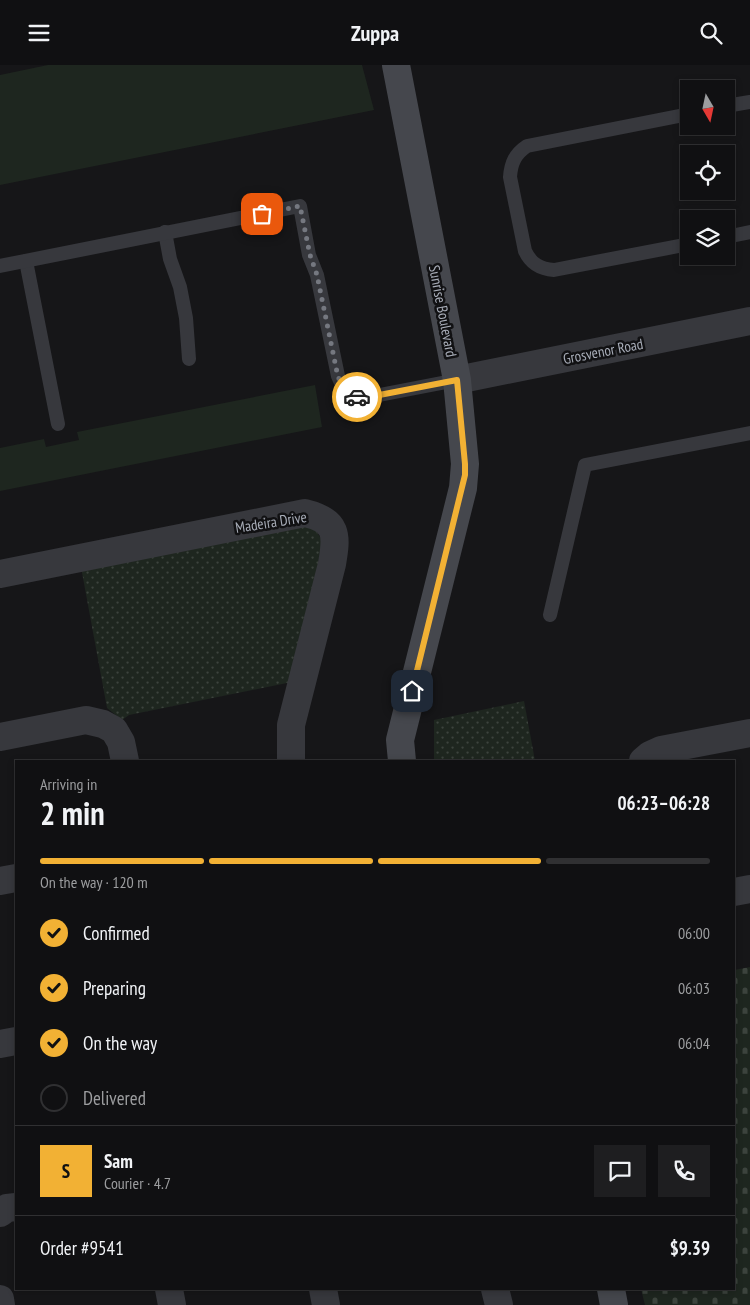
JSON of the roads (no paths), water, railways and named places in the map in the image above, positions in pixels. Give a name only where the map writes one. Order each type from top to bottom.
[{"type":"street","name":"Sunrise Boulevard","points":[[396,65],[457,380],[465,464],[465,475],[402,734],[400,751],[402,760]]},
{"type":"street","name":"Grosvenor Road","points":[[457,380],[750,321]]},
{"type":"street","name":"Madeira Drive","points":[[0,574],[306,513],[325,520],[333,531],[336,541],[292,725],[291,760]]},
{"type":"street","points":[[0,737],[86,720],[114,730],[121,741],[125,760]]},
{"type":"street","points":[[644,760],[661,750],[750,733]]},
{"type":"street","points":[[0,881],[15,878]]},
{"type":"street","points":[[735,892],[750,889]]},
{"type":"street","points":[[0,1044],[15,1041]]},
{"type":"street","points":[[0,1213],[15,1207]]},
{"type":"street","points":[[169,1290],[172,1305]]},
{"type":"street","points":[[323,1290],[326,1305]]},
{"type":"street","points":[[495,1290],[499,1305]]},
{"type":"street","points":[[611,1290],[614,1305]]},
{"type":"street","points":[[0,1299],[1,1305]]},
{"type":"lane","points":[[735,104],[750,102]]},
{"type":"lane","points":[[680,116],[527,146],[514,159],[510,168],[510,177],[525,251],[532,261],[545,269],[554,270],[680,246]]},
{"type":"lane","points":[[0,266],[300,206],[310,255],[317,275],[338,377],[345,389],[355,396],[369,397],[457,380]]},
{"type":"lane","points":[[165,232],[170,259],[180,287],[186,317],[189,359]]},
{"type":"lane","points":[[735,235],[750,232]]},
{"type":"lane","points":[[26,261],[58,424]]},
{"type":"lane","points":[[550,615],[585,465],[750,433]]}]
